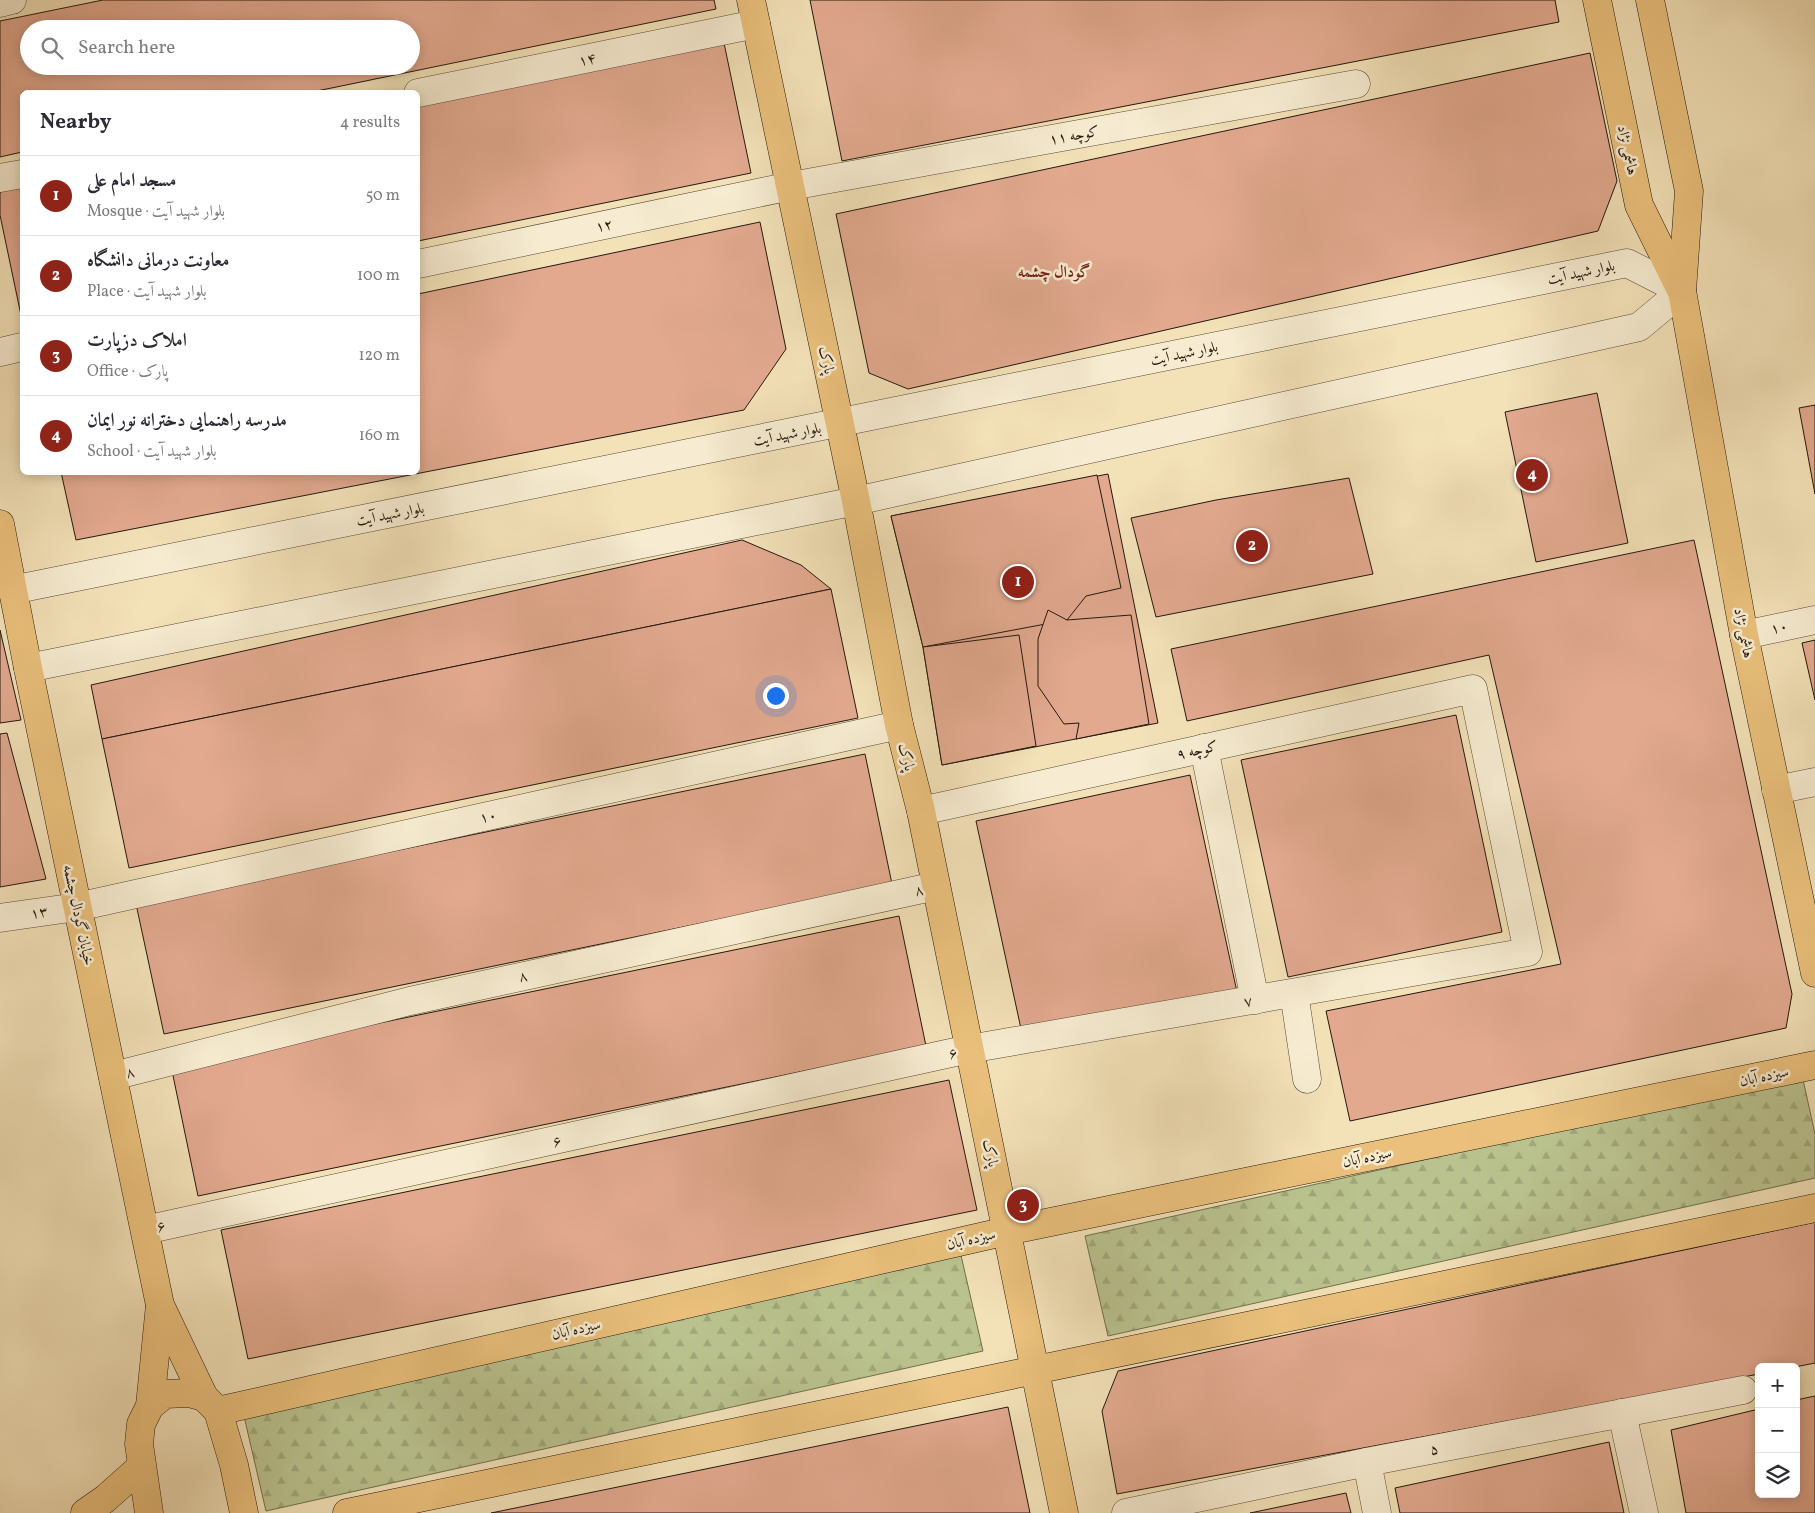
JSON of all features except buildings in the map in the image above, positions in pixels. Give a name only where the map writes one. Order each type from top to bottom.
[{"type":"main road","name":"هاشمی نژاد","points":[[1597,0],[1639,205],[1682,292]]},
{"type":"main road","name":"هاشمی نژاد","points":[[1650,0],[1689,191],[1682,292],[1744,635],[1815,973]]},
{"type":"main road","name":"پارک","points":[[754,12],[856,501],[899,725],[921,811],[1064,1513]]},
{"type":"main road","name":"خیابان گودال چشمه","points":[[0,524],[160,1305]]},
{"type":"main road","name":"سیزده آبان","points":[[211,1404],[1007,1231],[1815,1065]]},
{"type":"main road","points":[[346,1513],[1815,1208]]},
{"type":"main road","points":[[160,1305],[211,1404],[234,1465],[244,1513]]},
{"type":"main road","points":[[149,1513],[139,1444],[141,1424],[150,1406],[160,1305]]},
{"type":"main road","points":[[150,1406],[166,1394],[189,1393],[211,1404]]},
{"type":"main road","points":[[85,1513],[105,1499],[141,1467]]},
{"type":"street","points":[[0,3],[12,0]]},
{"type":"street","name":"۱۴","points":[[420,93],[754,12]]},
{"type":"street","name":"کوچه ۱۱","points":[[791,186],[1356,84]]},
{"type":"street","points":[[0,178],[20,174]]},
{"type":"street","name":"۱۲","points":[[420,264],[791,186]]},
{"type":"street","name":"بلوار شهید آیت","points":[[12,590],[1627,263],[1682,292]]},
{"type":"street","points":[[28,668],[856,501],[1640,327],[1682,292]]},
{"type":"street","points":[[0,352],[20,347]]},
{"type":"street","name":"۱۰","points":[[1744,635],[1815,620]]},
{"type":"street","name":"کوچه ۹","points":[[921,811],[1473,689],[1528,952]]},
{"type":"street","name":"۱۰","points":[[77,907],[899,725]]},
{"type":"street","points":[[1204,748],[1255,1000]]},
{"type":"street","points":[[1776,790],[1815,782]]},
{"type":"street","name":"۸","points":[[112,1076],[410,1001],[936,886]]},
{"type":"street","name":"۱۳","points":[[0,918],[77,907]]},
{"type":"street","name":"۷","points":[[969,1049],[1528,952]]},
{"type":"street","points":[[1294,993],[1307,1079]]},
{"type":"street","name":"۶","points":[[144,1230],[969,1049]]},
{"type":"street","name":"۵","points":[[1126,1513],[1367,1462],[1742,1390]]},
{"type":"street","points":[[1622,1413],[1644,1513]]},
{"type":"street","points":[[1367,1462],[1377,1513]]},
{"type":"green space","points":[[1802,1075],[1815,1134],[1815,1178],[1108,1336],[1085,1236]]},
{"type":"green space","points":[[960,1251],[983,1351],[266,1511],[243,1412]]},
{"type":"place","name":"مدرسه راهنمایی دخترانه نور ایمان","points":[[1532,475]]},
{"type":"place","name":"معاونت درمانی دانشگاه","points":[[1252,546]]},
{"type":"place","name":"مسجد امام علی","points":[[1018,582]]},
{"type":"place","name":"املاک دزپارت","points":[[1023,1205]]},
{"type":"district","name":"گودال چشمه","points":[[1054,271]]}]
